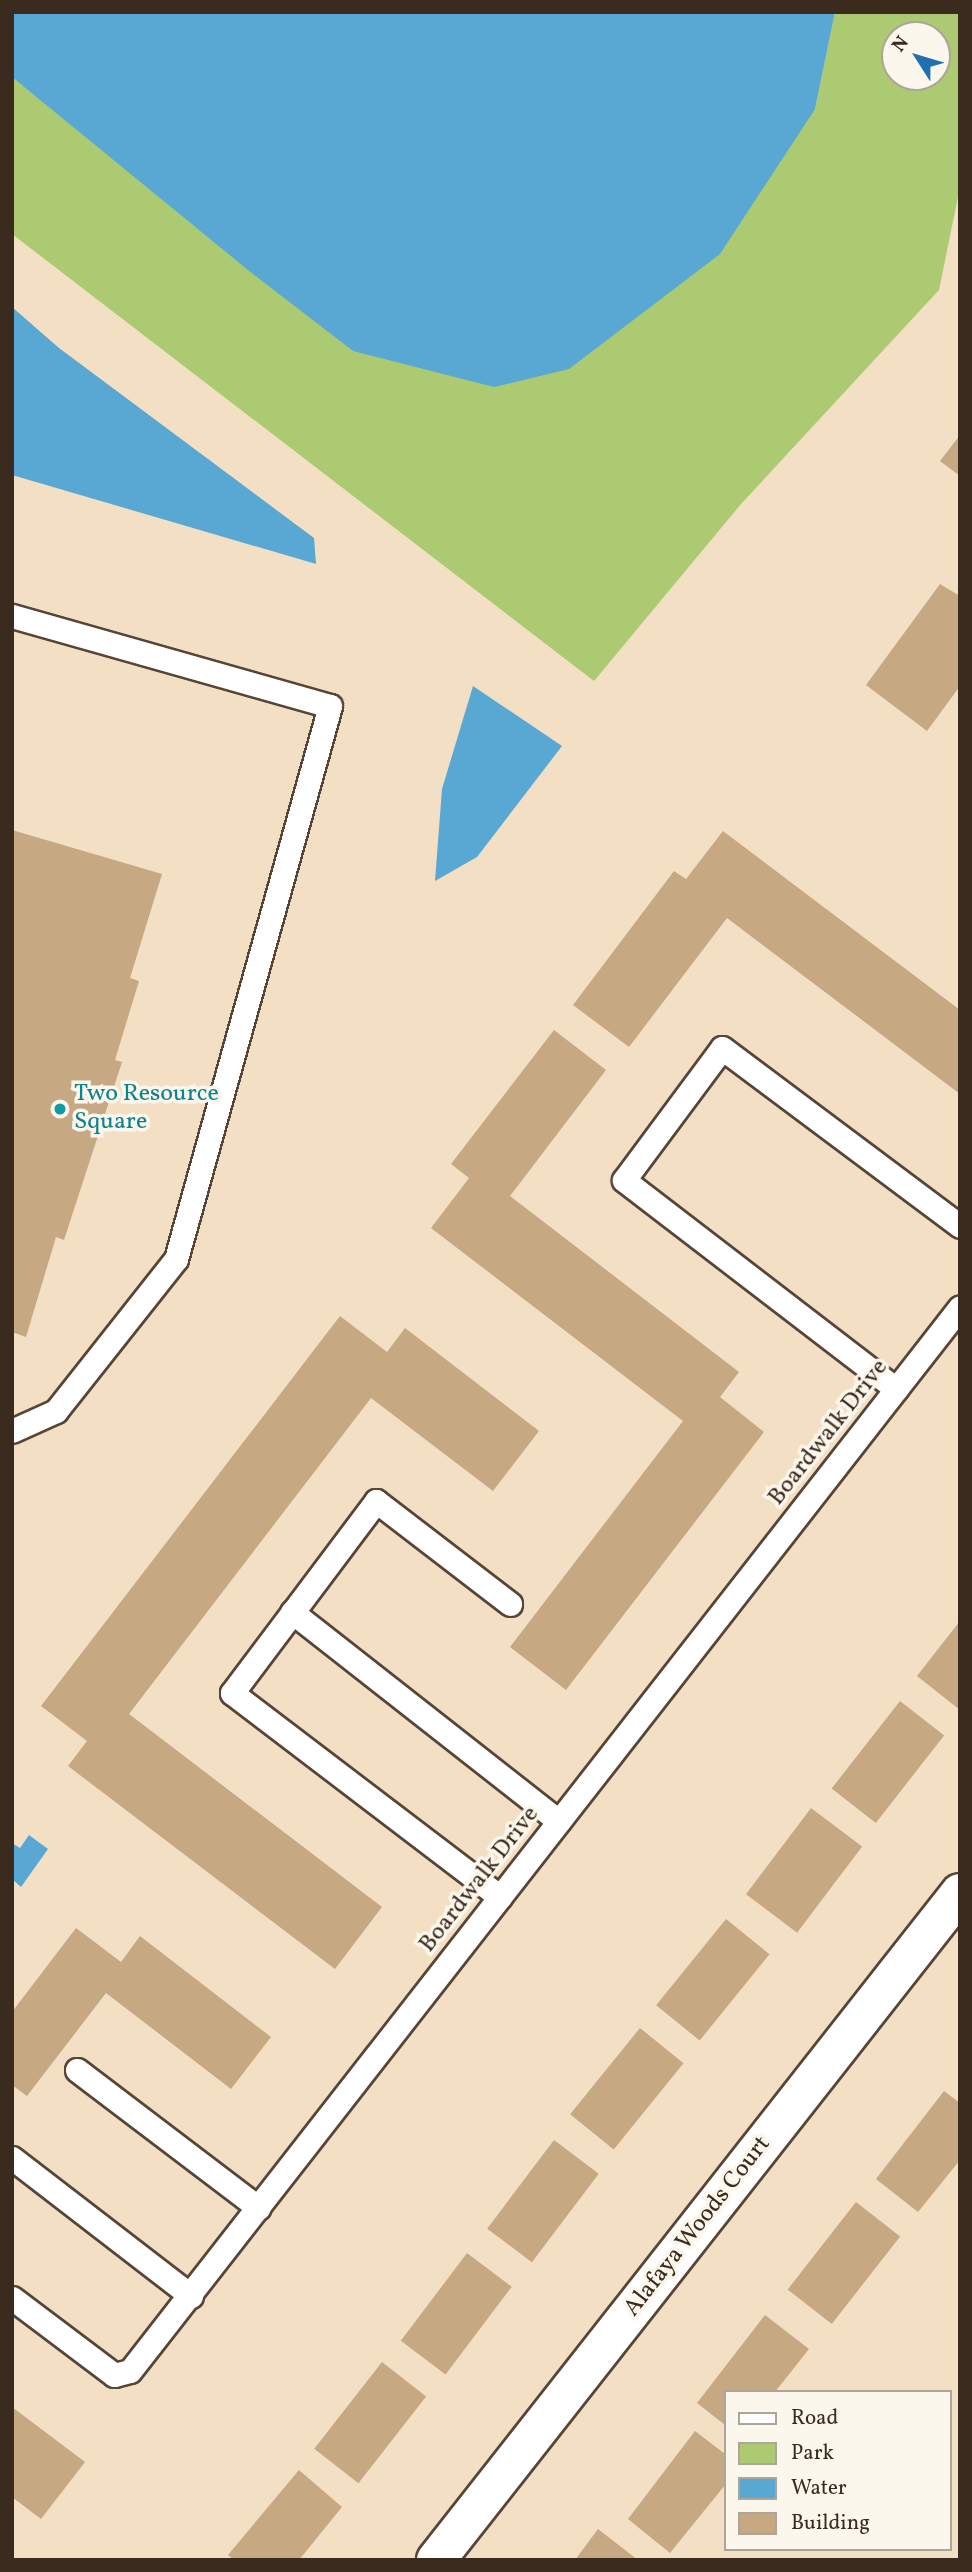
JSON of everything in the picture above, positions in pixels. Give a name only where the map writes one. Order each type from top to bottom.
[{"type":"street","name":"Alafaya Woods Court","points":[[436,2560],[960,1893]]},
{"type":"lane","points":[[12,617],[330,706],[176,1259],[56,1411],[12,1431]]},
{"type":"lane","points":[[896,1389],[624,1180],[722,1048],[960,1226]]},
{"type":"lane","name":"Boardwalk Drive","points":[[12,2298],[114,2375],[130,2371],[960,1307]]},
{"type":"lane","points":[[500,1898],[232,1693],[376,1501],[510,1604]]},
{"type":"lane","points":[[292,1612],[559,1821]]},
{"type":"lane","points":[[77,2070],[259,2208]]},
{"type":"lane","points":[[12,2158],[191,2296]]},
{"type":"green space","points":[[835,12],[960,12],[960,187],[939,290],[741,504],[594,681],[12,234],[12,77],[353,351],[815,109]]},
{"type":"water","points":[[12,12],[835,12],[815,109],[720,254],[569,369],[494,387],[353,351],[248,270],[12,77]]},
{"type":"water","points":[[12,307],[59,348],[314,538],[316,564],[12,475]]},
{"type":"water","points":[[473,686],[562,746],[477,857],[435,881],[442,789]]},
{"type":"water","points":[[29,1835],[48,1849],[21,1887],[12,1879],[12,1843],[20,1848]]},
{"type":"building","points":[[960,435],[960,476],[940,461]]},
{"type":"building","points":[[940,584],[960,596],[960,686],[927,731],[866,685]]},
{"type":"building","name":"Two Resource Square","points":[[12,830],[162,874],[130,978],[139,981],[115,1060],[122,1062],[64,1240],[56,1237],[26,1337],[12,1332]]},
{"type":"building","points":[[723,831],[960,1010],[960,1094],[727,918],[629,1047],[573,1005],[674,871],[686,879]]},
{"type":"building","points":[[554,1030],[606,1070],[510,1196],[739,1372],[720,1397],[764,1432],[566,1690],[510,1647],[683,1421],[431,1228],[469,1178],[451,1164]]},
{"type":"building","points":[[340,1316],[387,1352],[405,1328],[539,1431],[493,1491],[371,1398],[129,1714],[382,1907],[335,1969],[68,1766],[87,1741],[41,1706]]},
{"type":"building","points":[[960,1621],[960,1710],[917,1676]]},
{"type":"building","points":[[900,1701],[944,1735],[876,1823],[832,1788]]},
{"type":"building","points":[[811,1808],[862,1847],[797,1933],[746,1894]]},
{"type":"building","points":[[726,1919],[770,1954],[700,2041],[656,2005]]},
{"type":"building","points":[[76,1928],[121,1962],[140,1936],[271,2037],[231,2089],[106,1993],[27,2096],[12,2085],[12,2012]]},
{"type":"building","points":[[640,2028],[684,2063],[614,2150],[570,2114]]},
{"type":"building","points":[[944,2091],[960,2103],[960,2160],[918,2212],[876,2179]]},
{"type":"building","points":[[554,2140],[599,2174],[532,2262],[487,2229]]},
{"type":"building","points":[[856,2202],[900,2236],[832,2324],[788,2289]]},
{"type":"building","points":[[467,2253],[512,2287],[446,2375],[401,2341]]},
{"type":"building","points":[[765,2315],[809,2349],[777,2390],[724,2390],[724,2424],[697,2403]]},
{"type":"building","points":[[382,2362],[426,2396],[358,2483],[314,2449]]},
{"type":"building","points":[[12,2407],[85,2462],[41,2519],[12,2497]]},
{"type":"building","points":[[695,2431],[724,2453],[724,2486],[670,2553],[628,2519]]},
{"type":"building","points":[[299,2470],[342,2507],[299,2560],[234,2560],[228,2555]]},
{"type":"building","points":[[598,2529],[638,2560],[575,2560]]},
{"type":"place","name":"Two Resource Square","points":[[60,1109]]}]
